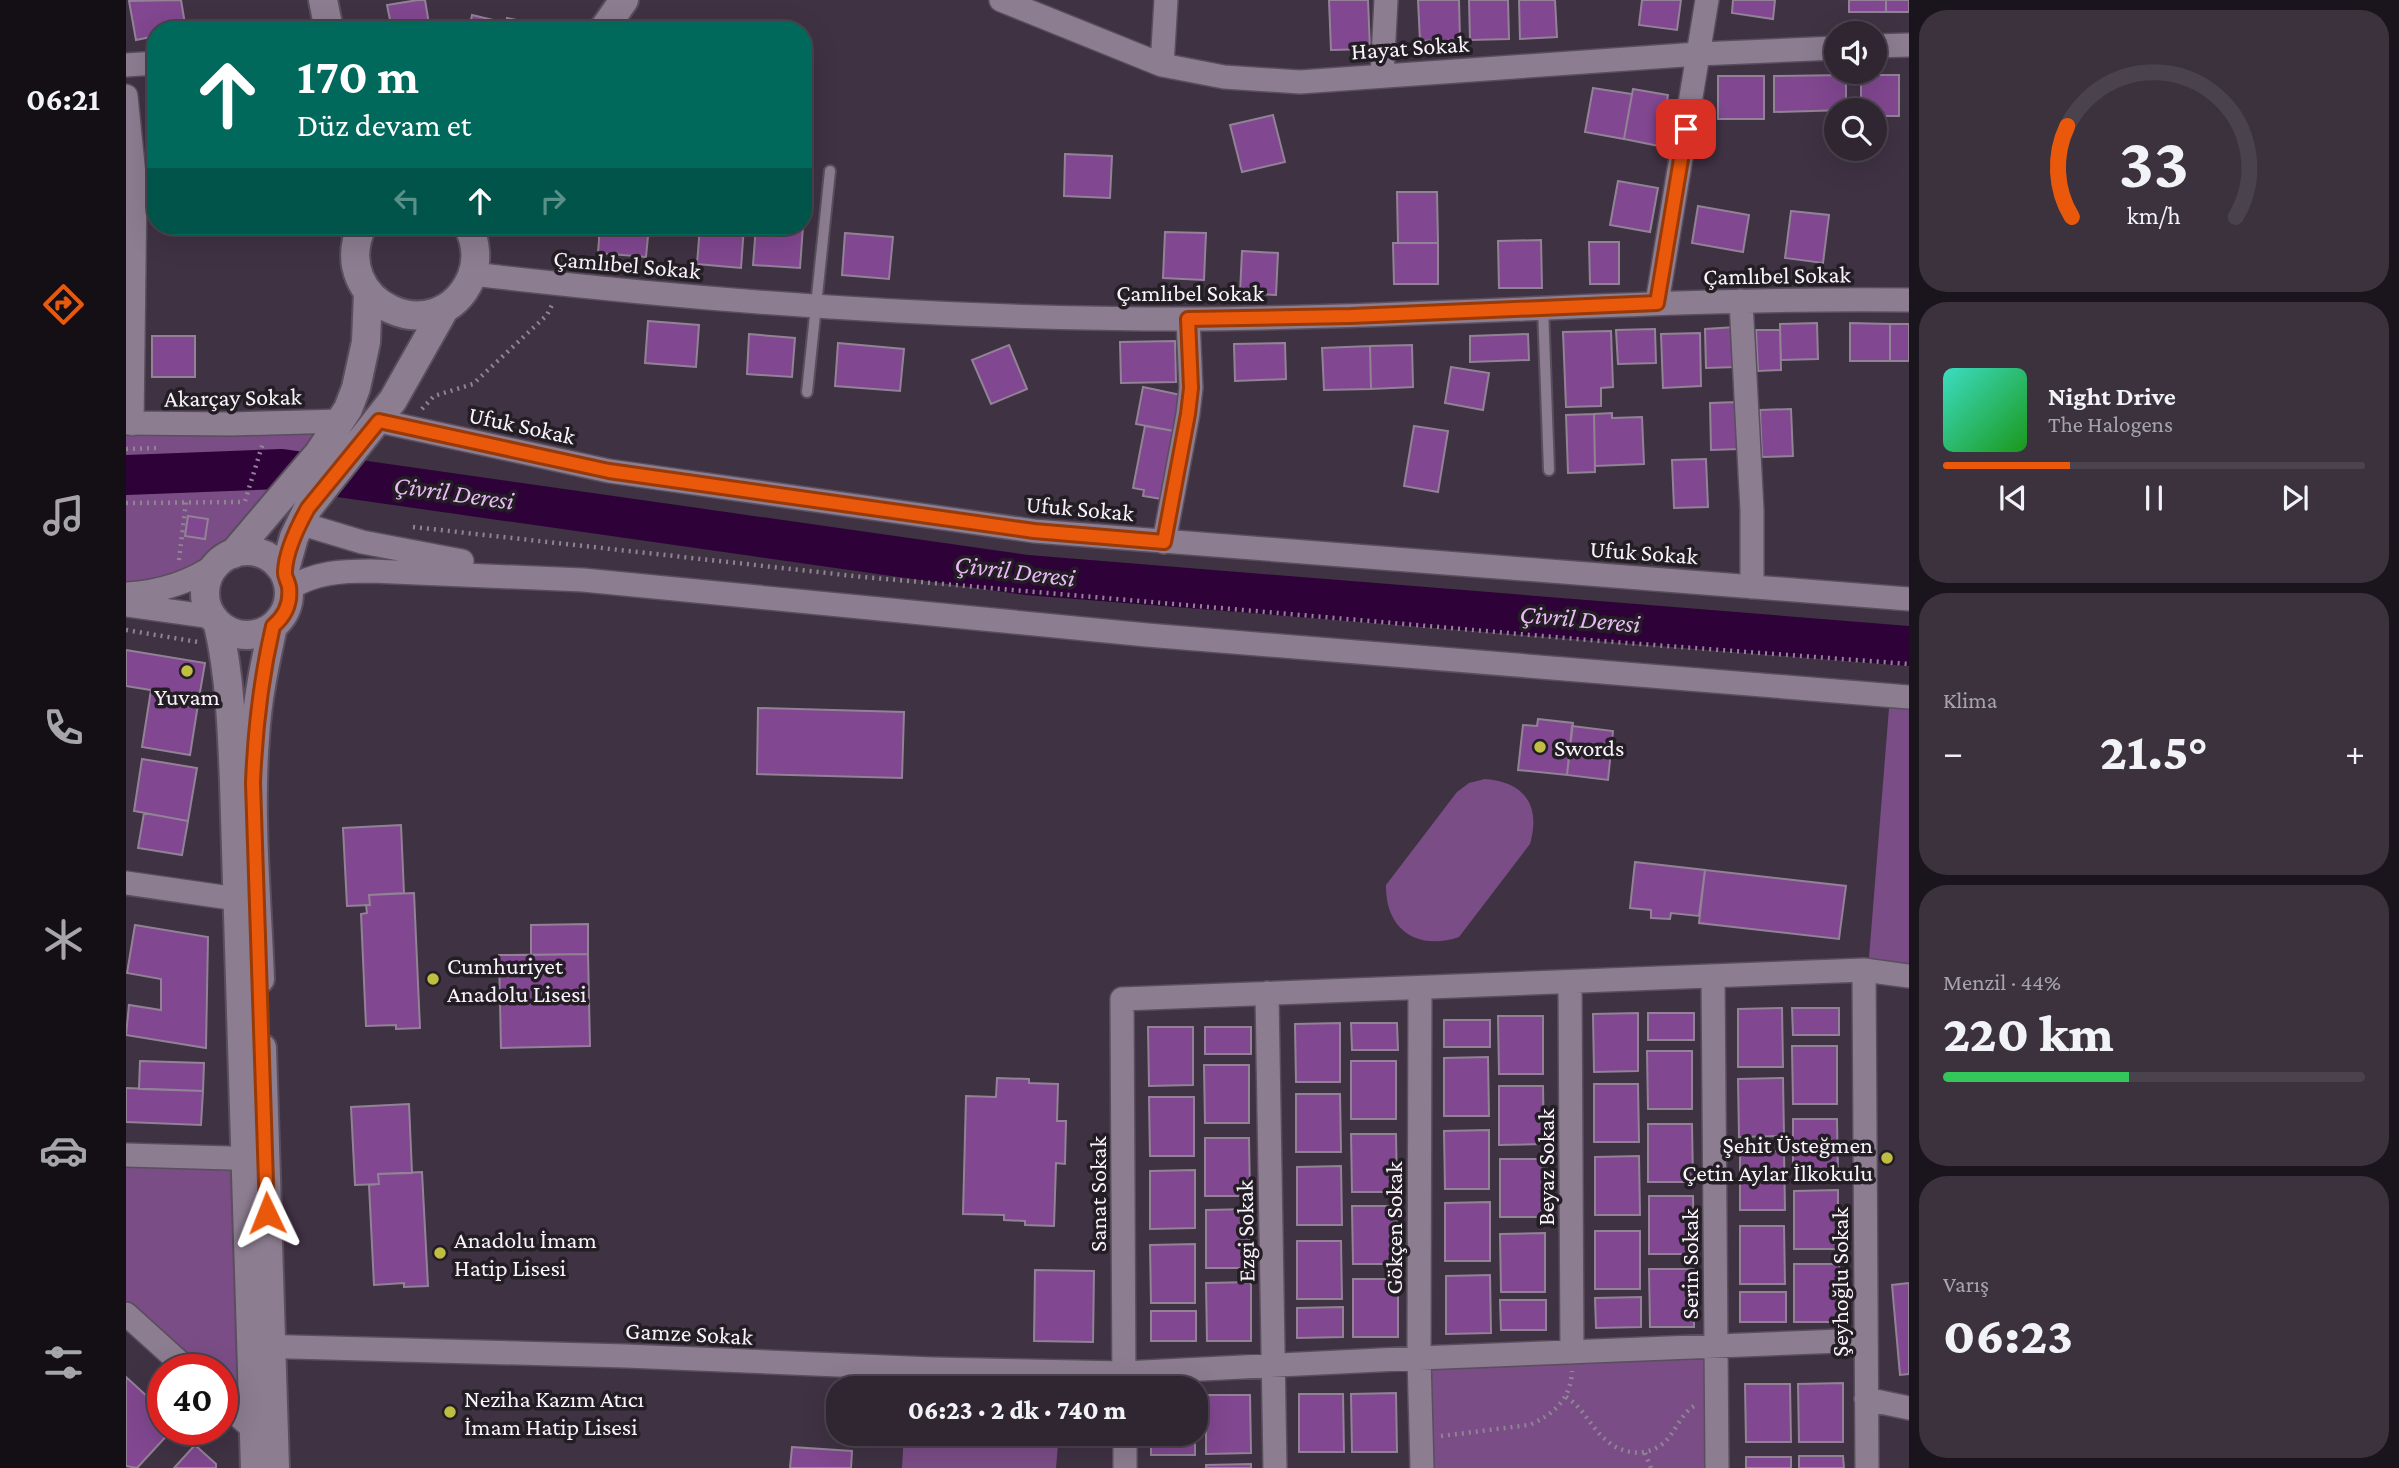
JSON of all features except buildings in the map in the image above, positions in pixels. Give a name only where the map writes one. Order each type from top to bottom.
[{"type":"street","points":[[323,0],[327,21]]},
{"type":"street","points":[[610,21],[627,0]]},
{"type":"street","points":[[618,21],[627,0]]},
{"type":"street","name":"Hayat Sokak","points":[[1001,0],[1162,65],[1224,78],[1260,81],[1300,82],[1698,54],[1824,49]]},
{"type":"street","points":[[1162,65],[1166,0]]},
{"type":"street","points":[[1382,75],[1386,0]]},
{"type":"street","points":[[1657,303],[1707,0]]},
{"type":"street","points":[[1887,46],[1909,45]]},
{"type":"street","points":[[126,65],[147,64]]},
{"type":"street","points":[[126,96],[135,185],[129,424]]},
{"type":"street","points":[[359,235],[356,265],[368,293],[384,307],[404,314],[425,315],[445,307],[462,293],[472,251],[482,235]]},
{"type":"street","name":"Çamlıbel Sokak","points":[[472,251],[562,285],[814,306],[1051,318],[1351,316],[1657,303],[1909,300]]},
{"type":"street","points":[[332,458],[341,421],[348,409],[361,368],[369,318],[368,293]]},
{"type":"street","points":[[1741,301],[1752,510],[1752,587]]},
{"type":"street","points":[[275,1468],[262,1346],[255,1159],[237,900],[232,735],[224,651],[216,621],[206,602],[206,585],[213,569],[291,508],[332,458],[379,421],[406,379],[445,307]]},
{"type":"street","points":[[1164,542],[1191,388],[1188,319]]},
{"type":"street","name":"Akarçay Sokak","points":[[129,424],[341,421]]},
{"type":"street","name":"Ufuk Sokak","points":[[379,421],[623,473],[1034,531],[1909,599]]},
{"type":"street","points":[[291,508],[362,542],[406,552],[583,580]]},
{"type":"street","points":[[126,605],[216,621],[241,635],[258,634],[273,626],[288,606],[291,508]]},
{"type":"street","points":[[126,594],[178,585],[196,578],[226,559],[250,551],[273,560],[287,581]]},
{"type":"street","points":[[287,581],[300,582],[317,576],[371,570],[583,580],[1160,636],[1909,697]]},
{"type":"street","points":[[255,1159],[253,783],[260,695],[273,626]]},
{"type":"street","points":[[126,883],[237,900]]},
{"type":"street","points":[[1267,993],[1864,970],[1909,976]]},
{"type":"street","name":"Şeyhoğlu Sokak","points":[[1864,970],[1867,1468]]},
{"type":"street","name":"Serin Sokak","points":[[1713,976],[1717,1468]]},
{"type":"street","name":"Beyaz Sokak","points":[[1570,982],[1572,1352]]},
{"type":"street","name":"Gökçen Sokak","points":[[1420,988],[1419,1358],[1422,1468]]},
{"type":"street","name":"Sanat Sokak","points":[[1124,1376],[1122,999],[1267,993]]},
{"type":"street","name":"Ezgi Sokak","points":[[1267,993],[1275,1468]]},
{"type":"street","points":[[126,1155],[255,1159]]},
{"type":"street","points":[[126,1314],[170,1354]]},
{"type":"street","name":"Gamze Sokak","points":[[1167,1376],[1273,1366],[1419,1358],[1866,1340]]},
{"type":"street","points":[[255,1468],[254,1430],[262,1346]]},
{"type":"street","name":"Gamze Sokak","points":[[262,1346],[626,1356],[1054,1376]]},
{"type":"street","points":[[1866,1399],[1909,1408]]},
{"type":"street","points":[[238,1416],[254,1430]]},
{"type":"street","points":[[1125,1446],[1125,1468]]},
{"type":"lane","points":[[807,392],[830,170]]},
{"type":"lane","points":[[1544,308],[1549,470]]},
{"type":"path","points":[[406,426],[434,396],[473,384],[547,315],[562,285]]},
{"type":"path","points":[[244,502],[263,443]]},
{"type":"path","points":[[179,563],[186,502]]},
{"type":"path","points":[[126,503],[244,502],[291,508]]},
{"type":"path","points":[[405,526],[863,577],[1600,641],[1909,664]]},
{"type":"path","points":[[1422,1438],[1529,1424],[1550,1414],[1566,1397],[1572,1380],[1572,1352]]},
{"type":"path","points":[[1566,1397],[1576,1404],[1608,1443],[1629,1451],[1645,1452],[1653,1450],[1670,1437],[1688,1410],[1695,1406],[1716,1403]]},
{"type":"path","points":[[1645,1452],[1651,1468]]},
{"type":"shaded area","points":[[342,421],[233,554],[126,594],[126,423]]},
{"type":"shaded area","points":[[1890,696],[1909,697],[1909,976],[1868,970]]},
{"type":"shaded area","points":[[1485,779],[1510,785],[1527,798],[1533,818],[1530,844],[1459,937],[1444,941],[1418,939],[1398,925],[1391,914],[1386,885],[1457,792],[1469,783]]},
{"type":"shaded area","points":[[126,1155],[245,1159],[254,1430],[238,1416],[238,1354],[170,1354],[126,1314]]},
{"type":"shaded area","points":[[1716,1346],[1717,1468],[1422,1468],[1419,1358]]},
{"type":"shaded area","points":[[903,1446],[1058,1446],[1056,1468],[902,1468]]},
{"type":"waterway","name":"Çivril Deresi","points":[[126,475],[282,469],[1027,575],[1909,646]]},
{"type":"place","name":"Yuvam","points":[[187,671]]},
{"type":"place","name":"Swords","points":[[1540,747]]},
{"type":"place","name":"Cumhuriyet Anadolu Lisesi","points":[[433,979]]},
{"type":"place","name":"Şehit Üsteğmen Çetin Aylar İlkokulu","points":[[1887,1158]]},
{"type":"place","name":"Anadolu İmam Hatip Lisesi","points":[[440,1253]]},
{"type":"place","name":"Neziha Kazım Atıcı İmam Hatip Lisesi","points":[[450,1412]]},
{"type":"route","points":[[267,1213],[253,783],[260,695],[273,626],[288,606],[289,589],[284,573],[299,523],[308,508],[379,421],[609,471],[1034,531],[1164,542],[1191,388],[1188,319],[1351,316],[1657,303],[1686,129]]}]
